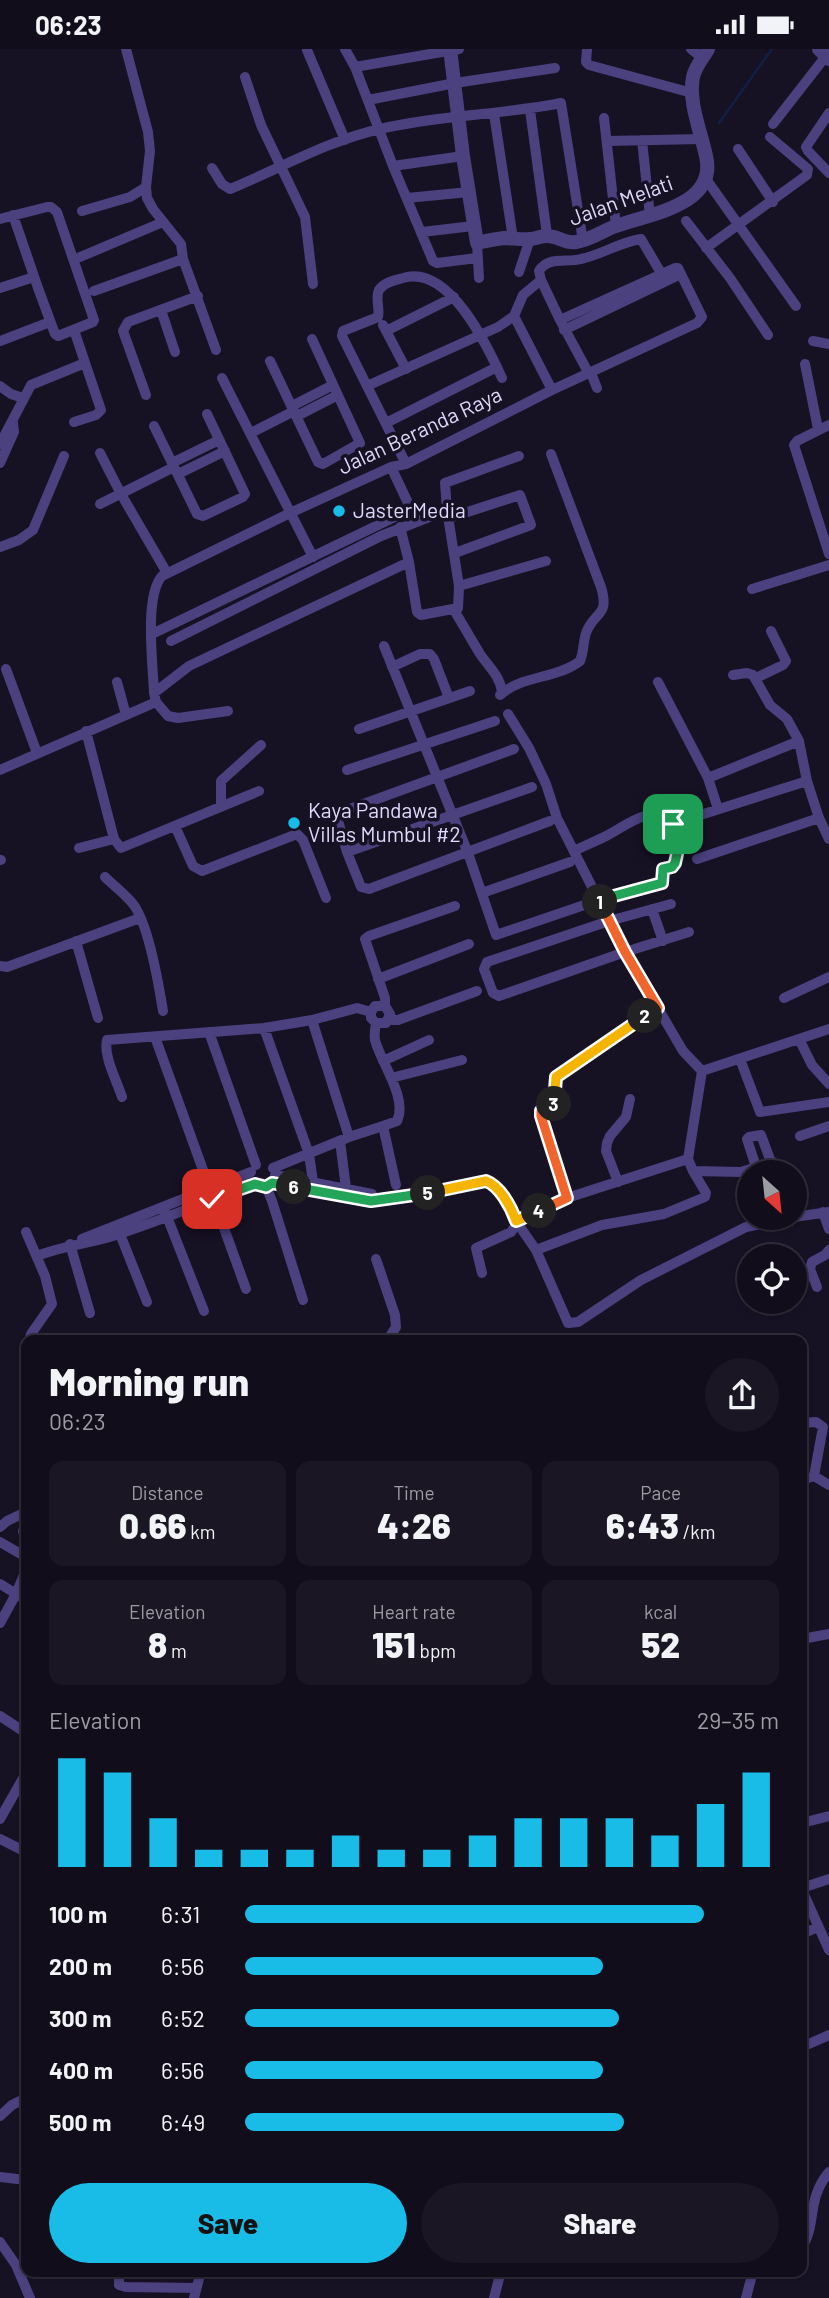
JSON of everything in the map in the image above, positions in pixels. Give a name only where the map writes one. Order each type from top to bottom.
[{"type":"street","points":[[125,49],[148,132],[150,151],[147,198],[181,244],[183,259],[216,350]]},
{"type":"street","points":[[345,49],[355,67],[393,166],[435,263],[477,258]]},
{"type":"street","points":[[377,49],[380,62]]},
{"type":"street","points":[[587,49],[586,62],[589,65],[692,93]]},
{"type":"street","points":[[307,50],[345,140]]},
{"type":"street","points":[[355,67],[453,50],[479,278]]},
{"type":"street","points":[[700,52],[692,93],[707,158],[708,181],[796,306]]},
{"type":"street","points":[[774,124],[825,55]]},
{"type":"street","points":[[368,100],[555,68]]},
{"type":"street","points":[[245,77],[261,125],[308,225],[313,284]]},
{"type":"street","points":[[212,168],[222,184],[230,189],[281,165],[379,129],[530,110],[561,103],[583,241]]},
{"type":"street","points":[[530,110],[547,235]]},
{"type":"street","points":[[494,114],[513,239]]},
{"type":"street","points":[[604,118],[616,226]]},
{"type":"street","points":[[828,118],[806,147],[829,173]]},
{"type":"street","points":[[607,141],[701,134]]},
{"type":"street","points":[[706,248],[773,202],[809,172],[770,137]]},
{"type":"street","points":[[642,140],[650,216]]},
{"type":"street","points":[[738,149],[773,202]]},
{"type":"street","points":[[393,166],[463,156]]},
{"type":"street","name":"Jalan Melati","points":[[477,243],[547,235],[567,243],[583,241],[616,226],[678,206],[708,181]]},
{"type":"street","points":[[82,211],[130,197],[146,187]]},
{"type":"street","points":[[407,198],[469,192]]},
{"type":"street","points":[[0,219],[13,215],[47,207],[57,212],[94,320],[58,336],[50,322],[13,215]]},
{"type":"street","points":[[686,221],[730,278],[768,335]]},
{"type":"street","points":[[80,257],[163,222]]},
{"type":"street","points":[[422,232],[473,226]]},
{"type":"street","points":[[520,272],[530,239]]},
{"type":"street","points":[[597,388],[541,280],[541,267],[547,263],[581,259],[641,239],[661,273]]},
{"type":"street","points":[[94,292],[183,259]]},
{"type":"street","points":[[678,268],[681,274],[562,325],[661,273],[678,268]]},
{"type":"street","name":"Jalan Beranda Raya","points":[[152,634],[151,607],[155,585],[167,573],[290,513],[391,467],[406,464],[552,390],[697,323],[702,315],[681,274]]},
{"type":"street","points":[[406,369],[378,317],[378,293],[381,287],[413,275],[441,287],[454,297],[481,336],[502,379]]},
{"type":"street","points":[[0,288],[34,277]]},
{"type":"street","points":[[367,386],[481,336],[514,316],[523,295],[541,280]]},
{"type":"street","points":[[146,395],[123,331],[128,322],[198,296]]},
{"type":"street","points":[[386,331],[454,297]]},
{"type":"street","points":[[161,310],[175,352]]},
{"type":"street","points":[[514,316],[552,390]]},
{"type":"street","points":[[378,317],[342,334],[406,464]]},
{"type":"street","points":[[0,341],[50,322]]},
{"type":"street","points":[[74,330],[101,410],[96,415],[74,422]]},
{"type":"street","points":[[270,361],[318,462],[323,464],[360,445],[312,339]]},
{"type":"street","points":[[813,341],[829,344]]},
{"type":"street","points":[[0,444],[32,384],[85,363]]},
{"type":"street","points":[[805,364],[824,427],[794,445],[829,554]]},
{"type":"street","points":[[386,423],[497,367]]},
{"type":"street","points":[[222,377],[313,557]]},
{"type":"street","points":[[0,386],[23,398]]},
{"type":"street","points":[[251,433],[336,390]]},
{"type":"street","points":[[154,426],[199,516],[243,497],[245,490],[207,414]]},
{"type":"street","points":[[0,463],[14,432],[12,423]]},
{"type":"street","points":[[100,505],[175,468],[219,440]]},
{"type":"street","points":[[175,468],[225,451]]},
{"type":"street","points":[[100,453],[167,573]]},
{"type":"street","points":[[454,610],[501,683],[501,693],[580,661],[585,635],[600,616],[604,599],[551,454]]},
{"type":"street","points":[[0,547],[19,540],[33,530],[64,456]]},
{"type":"street","points":[[400,527],[410,562],[417,612],[421,615],[454,610],[459,604],[459,586],[445,483],[519,456]]},
{"type":"street","points":[[228,711],[177,718],[168,716],[155,698],[152,634],[403,513],[409,505],[391,467]]},
{"type":"street","points":[[171,641],[400,527],[520,495],[531,525],[455,553]]},
{"type":"street","points":[[459,586],[546,561]]},
{"type":"street","points":[[0,770],[126,715],[155,698],[189,666],[410,562]]},
{"type":"street","points":[[752,589],[829,565]]},
{"type":"street","points":[[756,678],[783,666],[786,661],[771,631]]},
{"type":"street","points":[[384,646],[468,853],[496,935],[599,900],[662,883],[663,869],[672,867],[676,859],[673,824],[666,815],[657,814],[642,818],[572,856],[482,893]]},
{"type":"street","points":[[392,667],[420,654],[430,654],[449,698]]},
{"type":"street","points":[[6,669],[37,753]]},
{"type":"street","points":[[733,675],[751,674],[756,678],[770,705],[787,719],[799,741],[807,781],[829,839]]},
{"type":"street","points":[[658,682],[708,778],[718,809]]},
{"type":"street","points":[[117,683],[126,715]]},
{"type":"street","points":[[359,729],[470,691]]},
{"type":"street","points":[[508,714],[546,783],[572,856],[682,1051],[702,1071]]},
{"type":"street","points":[[347,770],[495,721]]},
{"type":"street","points":[[86,731],[114,839],[121,848],[259,791]]},
{"type":"street","points":[[708,778],[799,741]]},
{"type":"street","points":[[221,807],[222,781],[261,745]]},
{"type":"street","points":[[514,750],[338,813],[337,821],[347,852],[362,887],[369,889],[550,821]]},
{"type":"street","points":[[691,818],[807,781]]},
{"type":"street","points":[[347,852],[532,787]]},
{"type":"street","points":[[697,859],[819,818]]},
{"type":"street","points":[[175,826],[193,866],[199,871],[300,835],[326,898]]},
{"type":"street","points":[[79,848],[114,839]]},
{"type":"street","points":[[104,877],[134,905],[140,918],[156,970],[163,1011]]},
{"type":"street","points":[[671,904],[609,921],[487,962],[484,969],[494,993],[499,996],[689,932]]},
{"type":"street","points":[[388,1020],[389,1011],[385,1006],[385,998],[365,942],[367,937],[454,905]]},
{"type":"street","points":[[652,909],[663,941]]},
{"type":"street","points":[[0,966],[6,967],[140,918]]},
{"type":"street","points":[[76,941],[98,1019]]},
{"type":"street","points":[[378,979],[469,944]]},
{"type":"street","points":[[784,998],[829,977]]},
{"type":"street","points":[[385,1006],[375,1006],[371,1012],[376,1023],[398,1020],[477,991]]},
{"type":"street","points":[[122,1097],[108,1054],[106,1042],[111,1039],[264,1028],[312,1020],[357,1008],[371,1012]]},
{"type":"street","points":[[567,1198],[541,1116],[541,1111],[553,1105],[555,1100],[556,1077],[658,1008]]},
{"type":"street","points":[[312,1020],[344,1139],[346,1188]]},
{"type":"street","points":[[37,1256],[114,1226],[268,1179],[309,1154],[397,1121],[400,1114],[391,1077],[374,1037],[376,1023]]},
{"type":"street","points":[[264,1028],[309,1154],[313,1182]]},
{"type":"street","points":[[702,1071],[829,1029]]},
{"type":"street","points":[[209,1032],[254,1168],[251,1178],[313,1182],[371,1193],[385,1199]]},
{"type":"street","points":[[155,1037],[246,1289]]},
{"type":"street","points":[[799,1039],[812,1065],[829,1084]]},
{"type":"street","points":[[383,1061],[429,1040]]},
{"type":"street","points":[[740,1059],[760,1112],[829,1102]]},
{"type":"street","points":[[391,1077],[462,1060]]},
{"type":"street","points":[[536,1250],[602,1225],[664,1214],[702,1199],[706,1193],[688,1159],[702,1071]]},
{"type":"street","points":[[618,1182],[606,1151],[607,1143],[623,1122],[630,1099]]},
{"type":"street","points":[[383,1126],[396,1185]]},
{"type":"street","points":[[800,1136],[829,1126]]},
{"type":"street","points":[[754,1160],[747,1139],[760,1134],[770,1160]]},
{"type":"street","points":[[516,1221],[567,1198],[688,1159]]},
{"type":"street","points":[[211,1195],[254,1168],[268,1164],[272,1201],[303,1300]]},
{"type":"street","points":[[692,1171],[737,1172]]},
{"type":"street","points":[[268,1179],[371,1201],[491,1182],[536,1250],[569,1323],[578,1322],[650,1276],[740,1230]]},
{"type":"street","points":[[70,1244],[96,1241],[120,1234],[165,1212]]},
{"type":"street","points":[[165,1212],[204,1311]]},
{"type":"street","points":[[807,1215],[826,1212],[829,1229]]},
{"type":"street","points":[[482,1273],[476,1248],[511,1232],[516,1221]]},
{"type":"street","points":[[26,1232],[37,1256],[52,1304],[31,1335]]},
{"type":"street","points":[[120,1234],[146,1302]]},
{"type":"street","points":[[70,1244],[90,1313]]},
{"type":"street","points":[[817,1287],[810,1269],[812,1262],[825,1255],[829,1249]]},
{"type":"street","points":[[376,1259],[395,1315],[396,1327],[391,1335]]},
{"type":"street","points":[[807,1423],[816,1422],[823,1427],[814,1476]]},
{"type":"street","points":[[807,1478],[814,1476],[829,1485]]},
{"type":"street","points":[[0,1527],[21,1514]]},
{"type":"street","points":[[0,1542],[21,1554]]},
{"type":"street","points":[[0,1584],[21,1597],[0,1623]]},
{"type":"street","points":[[807,1638],[829,1635]]},
{"type":"street","points":[[0,1716],[21,1730]]},
{"type":"street","points":[[0,1819],[21,1782]]},
{"type":"street","points":[[807,1822],[829,1815]]},
{"type":"street","points":[[0,1839],[21,1850]]},
{"type":"street","points":[[807,1887],[829,1879]]},
{"type":"street","points":[[807,1901],[829,1950]]},
{"type":"street","points":[[807,1932],[818,1927]]},
{"type":"street","points":[[807,2045],[829,2035]]},
{"type":"street","points":[[0,2116],[21,2100]]},
{"type":"street","points":[[807,2236],[814,2198],[829,2172]]},
{"type":"street","points":[[0,2177],[21,2179]]},
{"type":"street","points":[[0,2242],[21,2277]]},
{"type":"street","points":[[21,2277],[30,2298]]},
{"type":"street","points":[[118,2277],[119,2285],[126,2287],[195,2293]]},
{"type":"street","points":[[494,2298],[499,2277]]},
{"type":"street","points":[[746,2298],[751,2277]]},
{"type":"waterway","points":[[719,123],[772,49]]},
{"type":"place","name":"JasterMedia","points":[[339,511]]},
{"type":"place","name":"Kaya Pandawa Villas Mumbul #2","points":[[294,823]]},
{"type":"route","points":[[212,1199],[255,1184],[266,1187],[272,1183],[371,1201],[402,1198],[486,1181],[496,1187],[516,1221],[567,1198],[541,1116],[541,1111],[553,1105],[555,1100],[555,1079],[658,1008],[625,952],[599,900],[662,883],[663,869],[672,867],[677,854],[673,824]]}]
